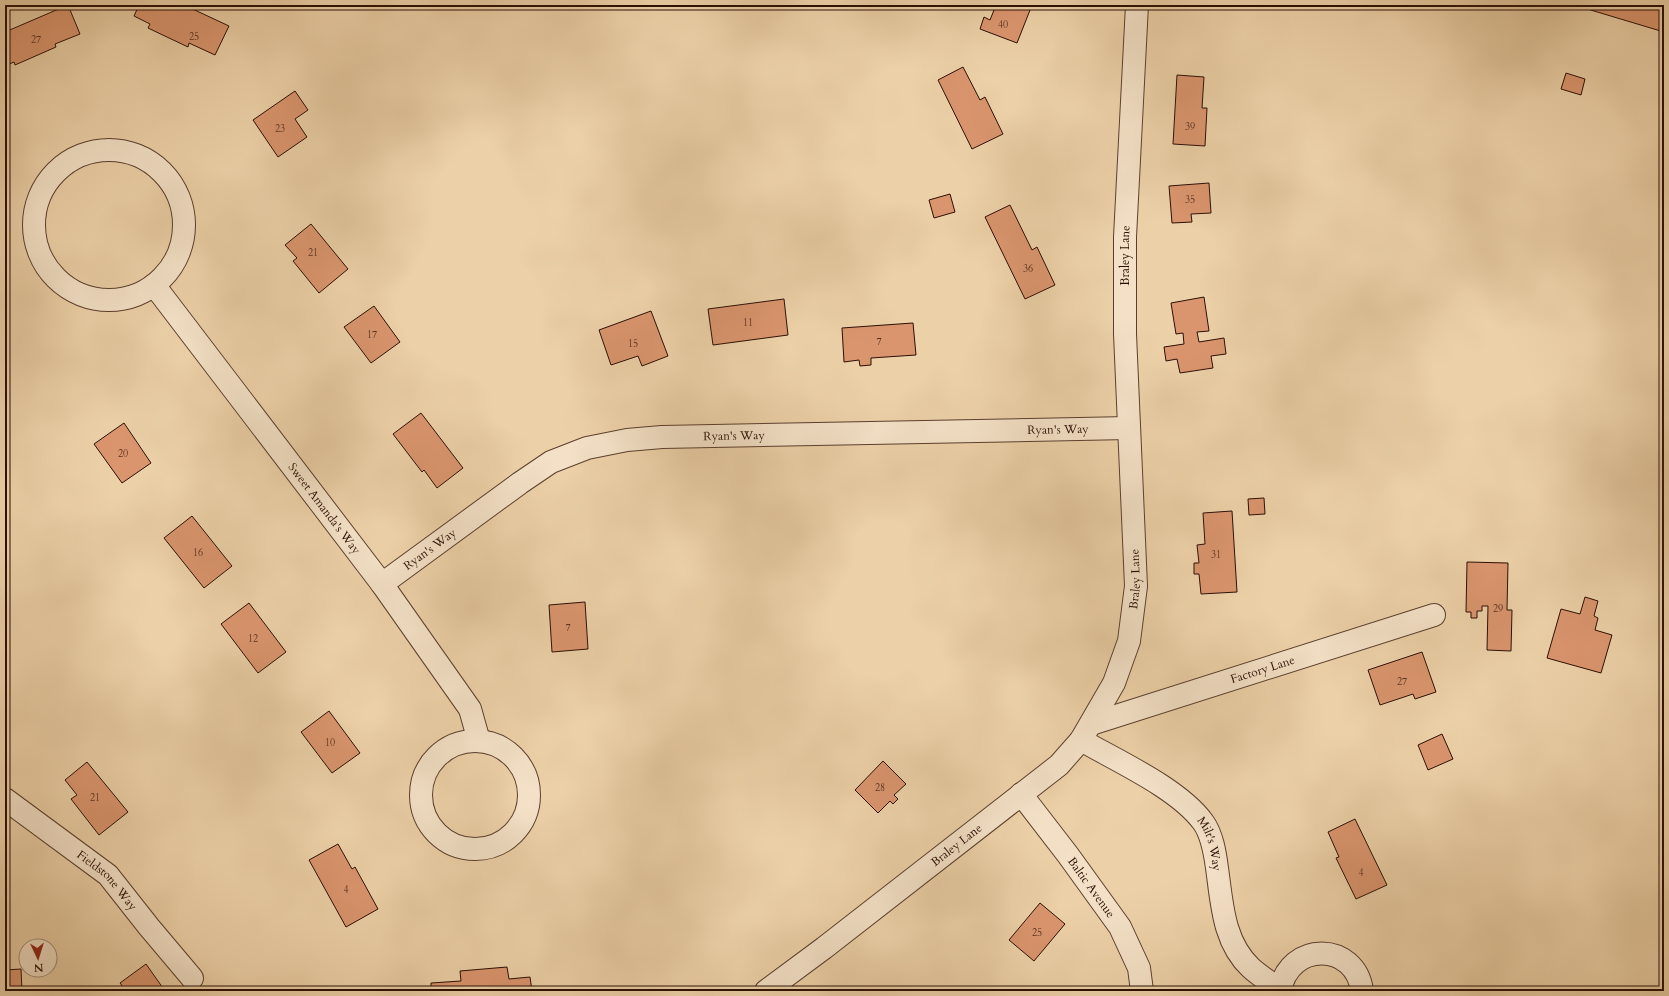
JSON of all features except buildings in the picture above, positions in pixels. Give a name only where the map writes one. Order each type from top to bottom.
[{"type":"street","name":"Braley Lane","points":[[766,991],[824,948],[1059,765],[1086,732],[1114,683],[1129,641],[1136,586],[1125,334],[1125,237],[1137,5]]},
{"type":"street","points":[[98,151],[111,151],[123,152],[146,160],[165,176],[178,197],[184,221],[181,246],[171,268],[154,285],[132,297],[107,301],[82,296],[61,284],[44,265],[35,242],[34,217],[40,194],[54,173],[74,158],[98,151]]},
{"type":"street","name":"Sweet Amanda's Way","points":[[154,285],[382,584],[470,709],[479,741]]},
{"type":"street","name":"Ryan's Way","points":[[382,584],[520,482],[551,462],[586,448],[627,440],[662,437],[1129,428]]},
{"type":"street","name":"Factory Lane","points":[[1086,732],[1434,615]]},
{"type":"street","name":"Milt's Way","points":[[1086,732],[1186,803],[1204,823],[1215,849],[1225,924],[1234,948],[1251,968],[1280,991],[1284,977],[1291,966],[1302,958],[1314,954],[1328,954],[1340,958],[1350,966],[1358,977],[1362,991]]},
{"type":"street","points":[[479,741],[497,745],[512,755],[523,770],[529,788],[528,806],[521,823],[509,837],[493,846],[474,849],[457,846],[441,837],[430,825],[423,809],[421,792],[425,775],[433,760],[446,749],[462,742],[479,741]]},
{"type":"street","name":"Baltic Avenue","points":[[1021,794],[1068,855],[1120,927],[1139,968],[1142,991]]},
{"type":"street","name":"Fieldstone Way","points":[[5,799],[108,875],[149,928],[192,978]]}]
